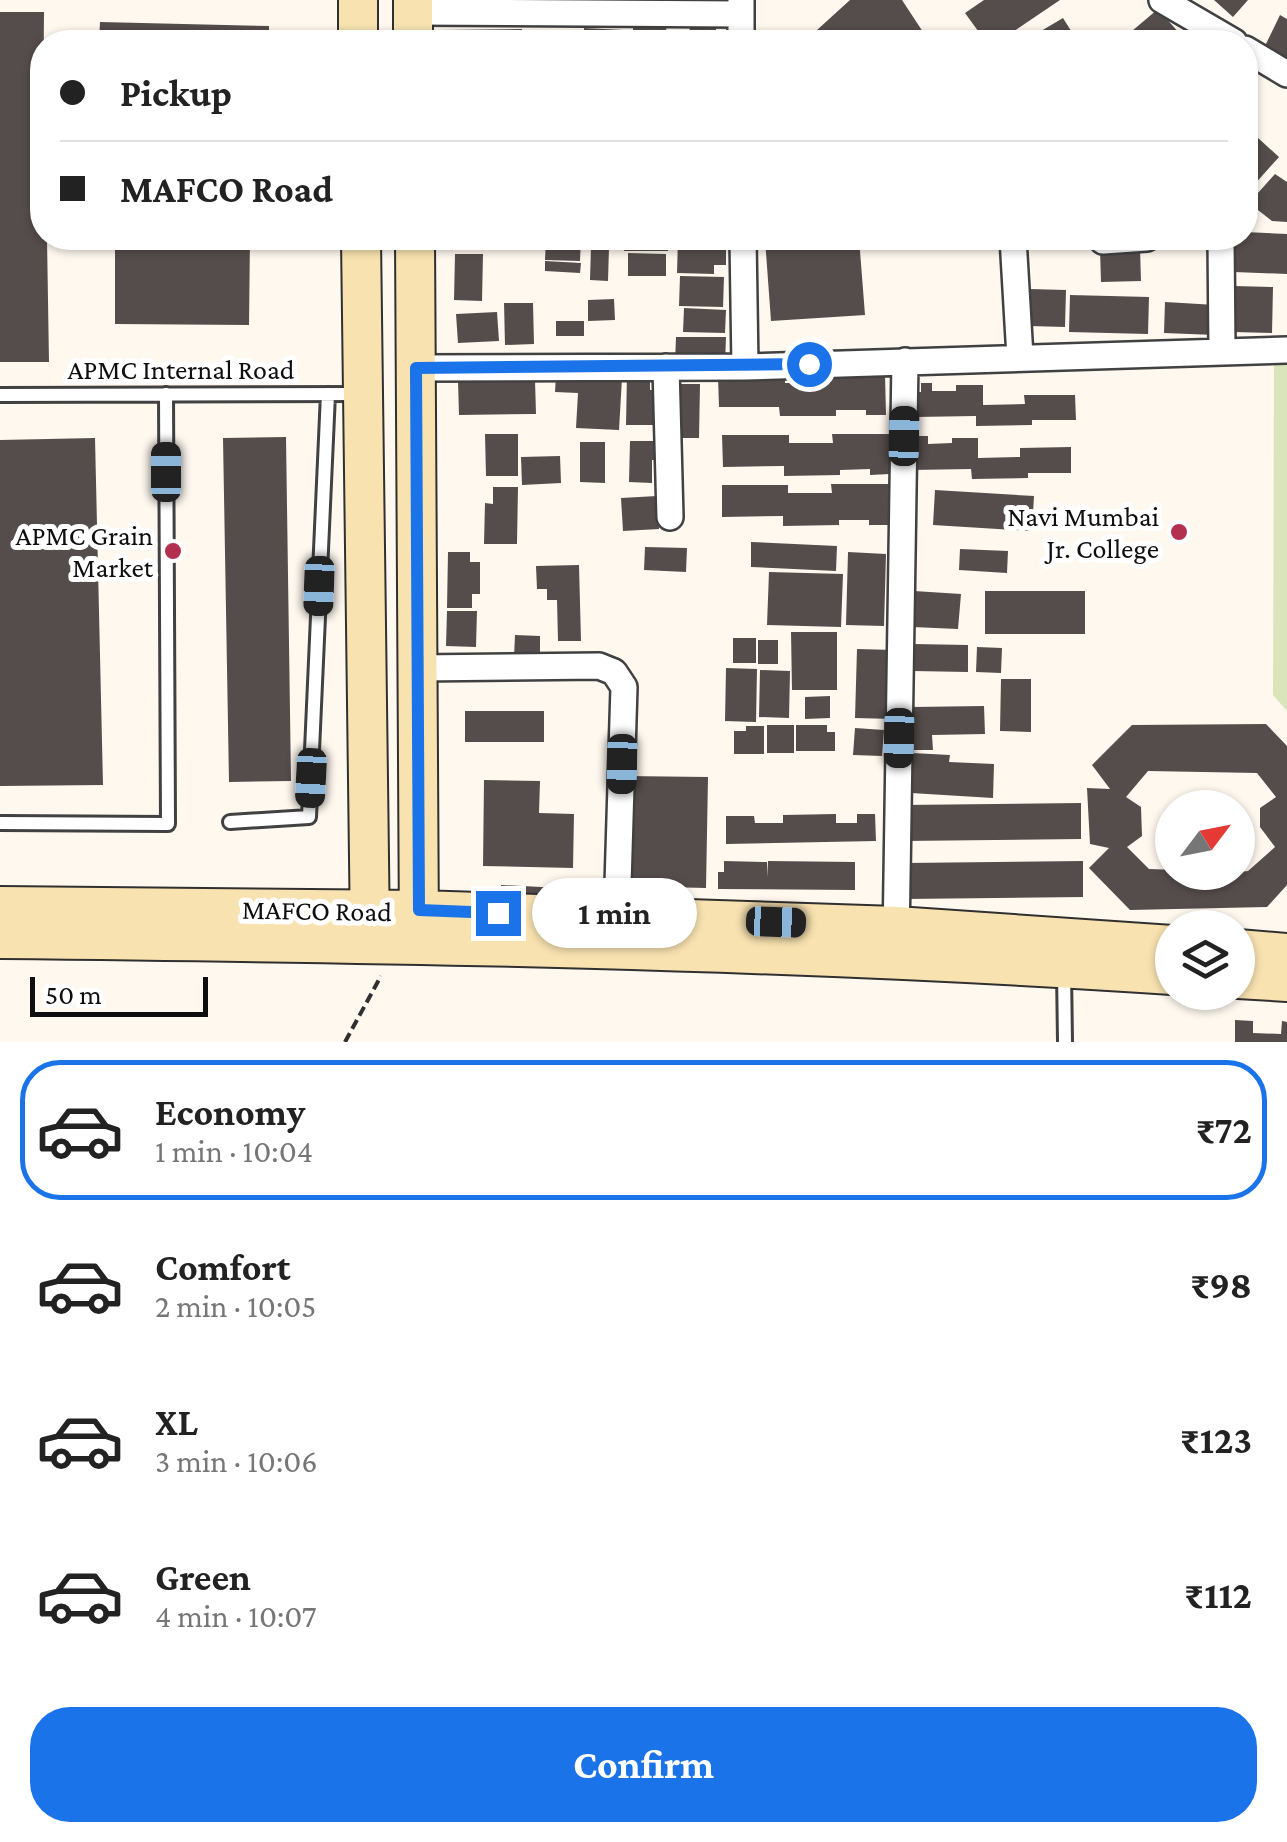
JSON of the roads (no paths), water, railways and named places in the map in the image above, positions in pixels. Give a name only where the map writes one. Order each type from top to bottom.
[{"type":"main road","points":[[358,0],[358,30]]},
{"type":"main road","points":[[360,250],[345,394],[396,930]]},
{"type":"main road","points":[[396,930],[418,668],[415,250]]},
{"type":"main road","name":"MAFCO Road","points":[[0,906],[396,930],[896,942]]},
{"type":"main road","name":"MAFCO Road","points":[[0,939],[396,930],[617,917],[896,942],[1064,952],[1155,946]]},
{"type":"main road","points":[[1255,950],[1287,953]]},
{"type":"main road","name":"MAFCO Road","points":[[1064,952],[1155,971]]},
{"type":"main road","points":[[1255,980],[1287,982]]},
{"type":"street","points":[[1162,0],[1213,30]]},
{"type":"street","points":[[413,18],[741,7]]},
{"type":"street","points":[[1258,57],[1287,74]]},
{"type":"street","points":[[743,250],[744,367]]},
{"type":"street","points":[[1014,250],[1020,357]]},
{"type":"street","points":[[1222,250],[1222,350]]},
{"type":"street","points":[[416,368],[744,367],[1287,350]]},
{"type":"street","points":[[896,942],[905,361]]},
{"type":"street","points":[[666,367],[670,517]]},
{"type":"street","points":[[418,668],[600,666],[614,672],[624,687],[617,917]]},
{"type":"lane","name":"APMC Internal Road","points":[[0,394],[345,394]]},
{"type":"lane","points":[[0,823],[168,824],[166,394]]},
{"type":"lane","points":[[230,822],[310,817],[345,394]]},
{"type":"lane","points":[[1064,952],[1065,1042]]},
{"type":"place","name":"Navi Mumbai Jr. College","points":[[1179,532]]},
{"type":"place","name":"APMC Grain Market","points":[[173,551]]}]
